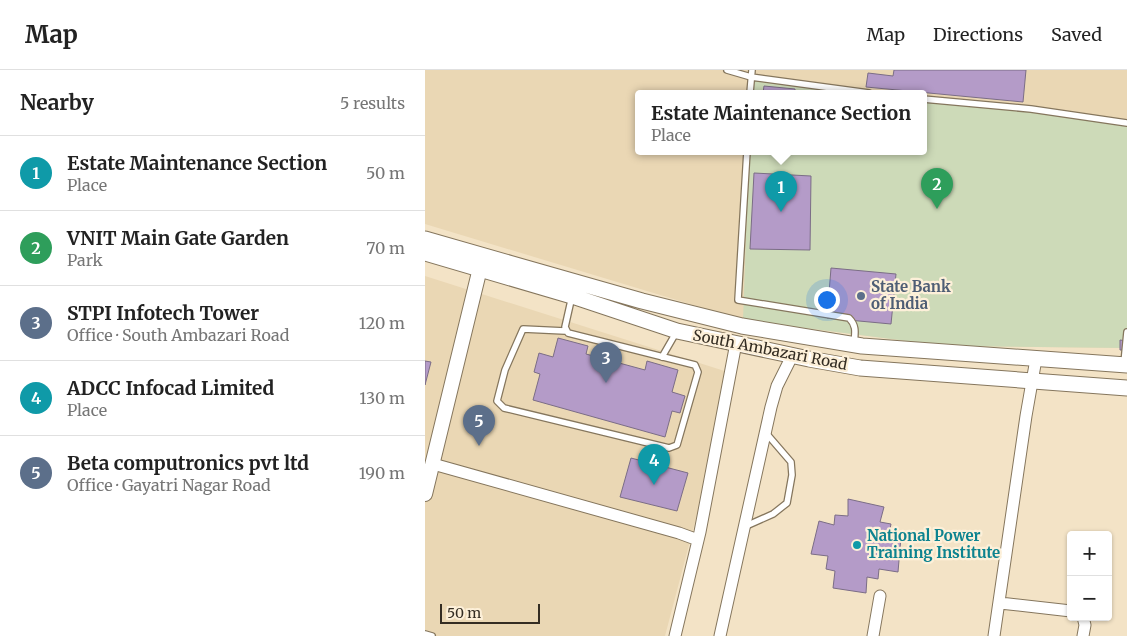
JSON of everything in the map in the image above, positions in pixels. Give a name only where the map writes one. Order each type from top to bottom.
[{"type":"main road","points":[[425,239],[481,262],[742,326],[854,345],[1125,365]]},
{"type":"main road","name":"South Ambazari Road","points":[[425,253],[481,262],[571,296],[677,331],[792,356],[860,368],[1127,388]]},
{"type":"street","points":[[425,494],[481,262]]},
{"type":"street","points":[[675,636],[698,540],[736,343]]},
{"type":"street","points":[[720,636],[777,386],[792,356]]},
{"type":"street","points":[[995,636],[1026,416],[1036,359]]},
{"type":"street","points":[[433,464],[698,540]]},
{"type":"street","points":[[873,636],[880,596]]},
{"type":"street","points":[[1000,602],[1067,610]]},
{"type":"street","points":[[1083,636],[1084,621]]},
{"type":"lane","points":[[727,70],[751,77],[847,90]]},
{"type":"lane","points":[[750,90],[752,70]]},
{"type":"lane","points":[[927,99],[1031,109],[1127,123]]},
{"type":"lane","points":[[747,155],[738,300],[849,318],[855,328],[854,345]]},
{"type":"lane","points":[[565,330],[571,296]]},
{"type":"lane","points":[[523,329],[565,330],[568,333],[695,365],[698,372],[677,445],[669,448],[504,408],[497,401],[505,370],[523,329]]},
{"type":"lane","points":[[662,357],[677,331]]},
{"type":"lane","points":[[1125,365],[1127,332]]},
{"type":"lane","points":[[744,526],[773,514],[787,503],[792,475],[791,462],[766,432]]},
{"type":"lane","points":[[425,634],[431,636]]},
{"type":"shaded area","points":[[425,70],[1127,70],[1127,348],[946,346],[743,320],[425,224]]},
{"type":"shaded area","points":[[425,276],[734,374],[665,636],[425,636]]},
{"type":"green space","points":[[751,77],[847,90],[751,90]]},
{"type":"green space","points":[[927,99],[1127,123],[1127,332],[1125,348],[946,346],[743,320],[749,155],[927,155]]},
{"type":"building","points":[[894,70],[1026,70],[1023,102],[927,93],[927,90],[866,87],[868,73],[893,76]]},
{"type":"building","points":[[764,86],[795,89],[795,90],[763,90]]},
{"type":"building","points":[[754,173],[811,176],[810,250],[750,249]]},
{"type":"building","name":"State Bank of India","points":[[831,268],[896,274],[891,324],[827,318]]},
{"type":"building","points":[[558,338],[588,346],[586,354],[645,370],[647,361],[678,370],[672,392],[685,396],[680,413],[672,411],[665,437],[533,400],[540,374],[534,372],[539,353],[553,357]]},
{"type":"building","points":[[1120,340],[1127,341],[1127,350],[1120,350]]},
{"type":"building","points":[[425,361],[431,362],[425,385]]},
{"type":"building","points":[[631,458],[688,473],[677,511],[620,497]]},
{"type":"building","name":"National Power Training Institute","points":[[848,499],[884,507],[880,522],[891,524],[889,534],[901,537],[898,572],[879,569],[878,579],[867,577],[866,593],[833,588],[835,571],[826,569],[828,556],[811,554],[819,521],[834,525],[835,515],[848,516]]},
{"type":"place","name":"VNIT Main Gate Garden","points":[[937,209]]},
{"type":"place","name":"Estate Maintenance Section","points":[[781,212]]},
{"type":"place","name":"State Bank of India","points":[[861,296]]},
{"type":"place","name":"STPI Infotech Tower","points":[[606,383]]},
{"type":"place","name":"Beta computronics pvt ltd","points":[[479,446]]},
{"type":"place","name":"ADCC Infocad Limited","points":[[654,485]]},
{"type":"place","name":"National Power Training Institute","points":[[857,545]]}]
